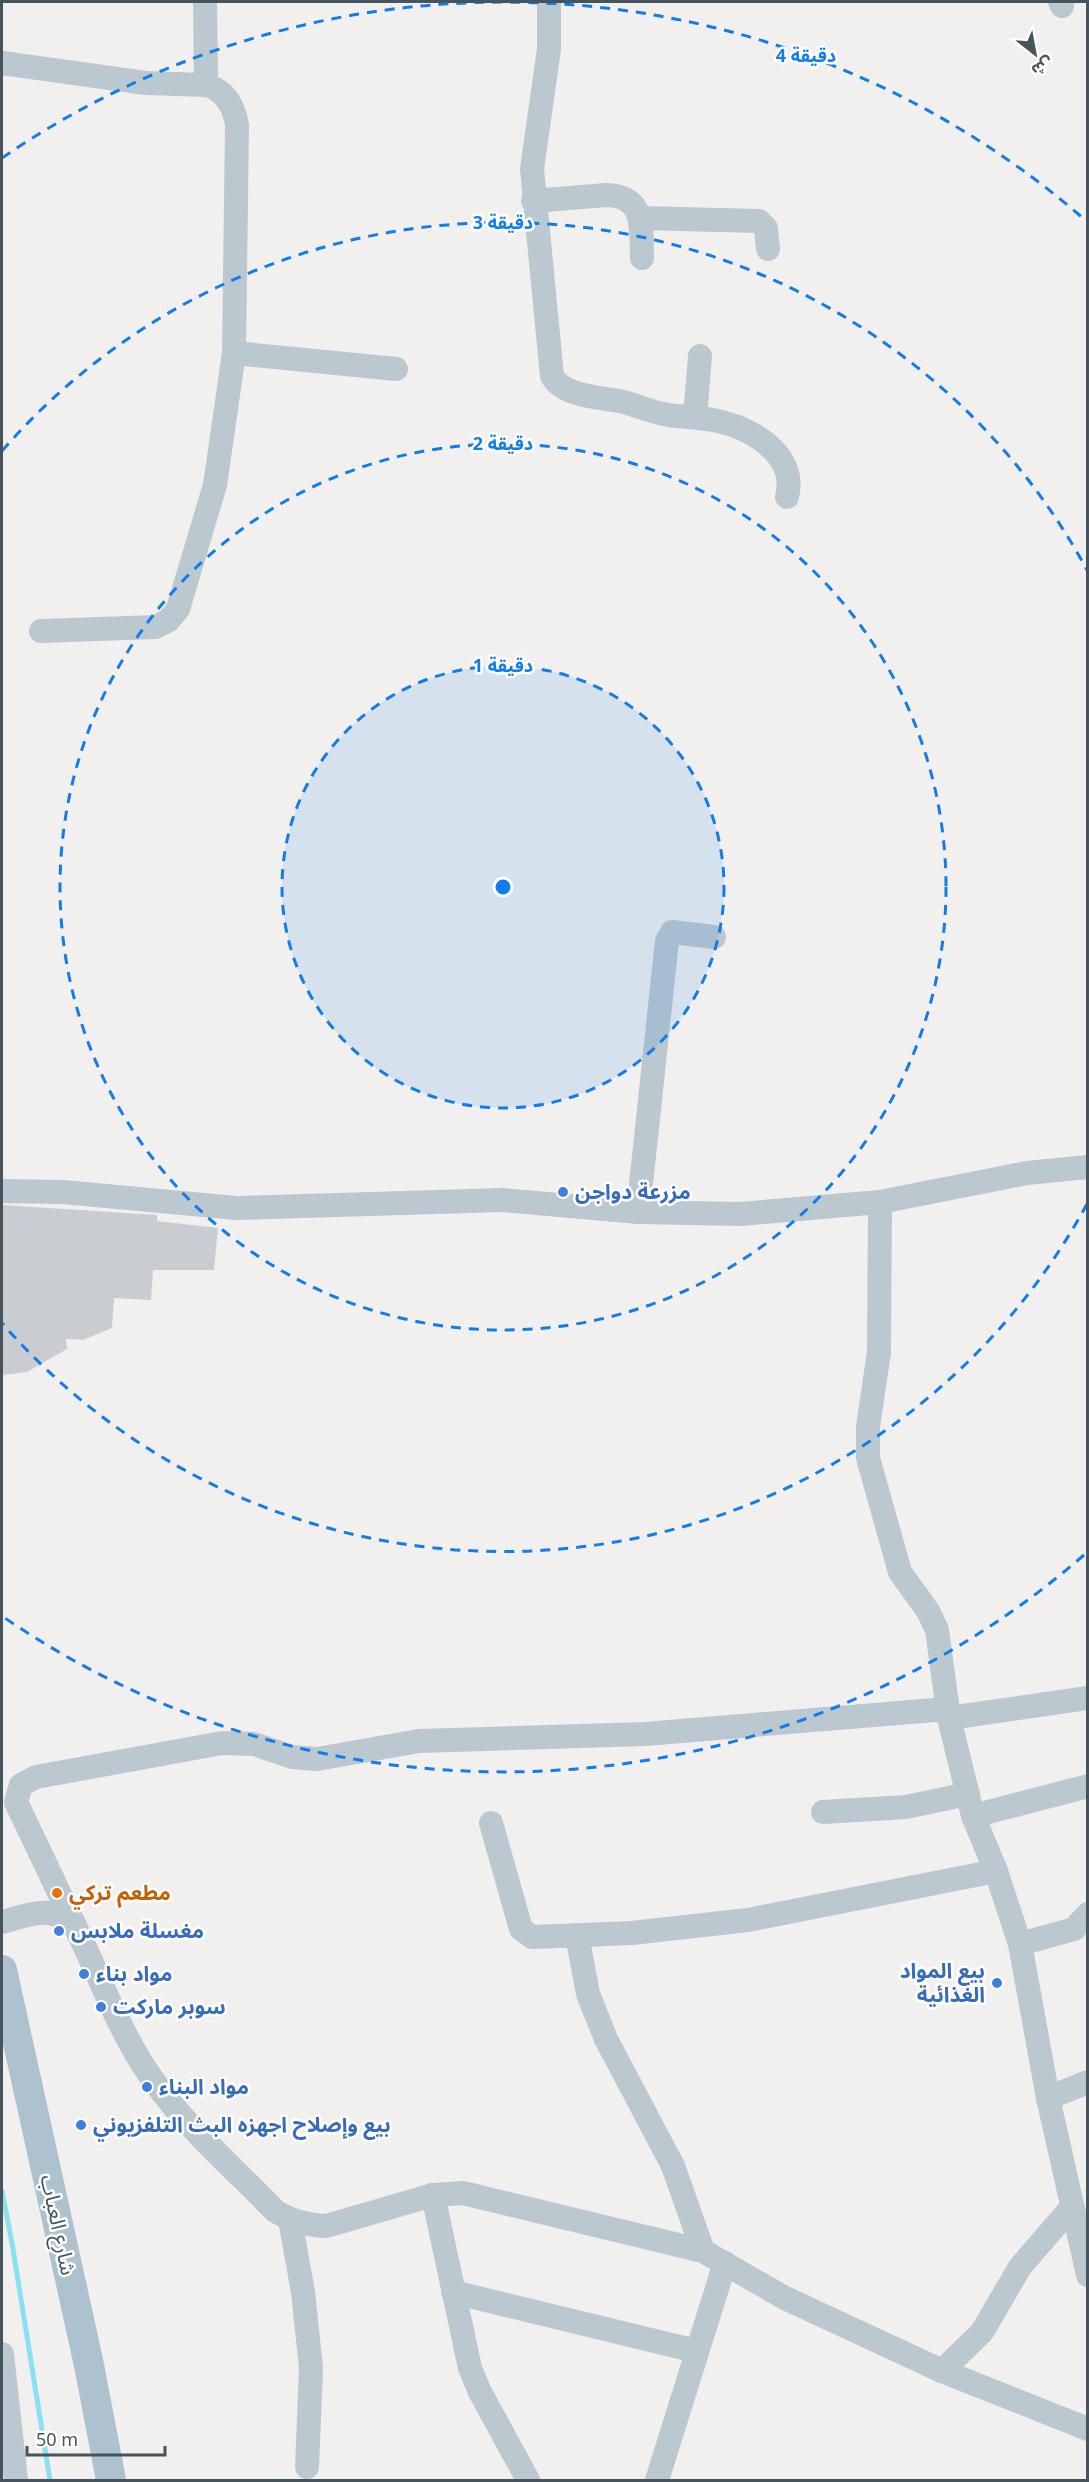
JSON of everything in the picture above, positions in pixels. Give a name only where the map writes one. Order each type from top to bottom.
[{"type":"main road","name":"شارع العباب","points":[[2,1970],[89,2365],[111,2481]]},
{"type":"street","points":[[206,2],[206,84]]},
{"type":"street","points":[[549,2],[549,49],[532,153],[533,201],[552,376],[556,384],[564,389],[623,402],[663,414],[695,417],[736,427],[772,449],[786,465],[789,476],[787,497]]},
{"type":"street","points":[[2,63],[146,83],[206,84],[214,87],[226,97],[237,125],[234,353],[215,485],[178,609],[169,620],[156,627],[41,631]]},
{"type":"street","points":[[533,201],[617,196],[628,200],[640,218],[642,258]]},
{"type":"street","points":[[640,218],[759,221],[766,228],[768,249]]},
{"type":"street","points":[[234,353],[396,369]]},
{"type":"street","points":[[695,417],[700,357]]},
{"type":"street","points":[[638,1212],[667,941],[672,932],[714,937]]},
{"type":"street","points":[[2,1191],[63,1192],[236,1208],[503,1200],[638,1212],[740,1214],[880,1202],[1027,1173],[1088,1167]]},
{"type":"street","points":[[880,1202],[879,1352],[868,1427],[867,1458],[900,1572],[928,1611],[937,1630],[948,1714],[970,1805],[996,1871],[1020,1944],[1048,2098],[1071,2208],[1088,2275]]},
{"type":"street","points":[[1088,1698],[948,1714],[645,1734],[419,1742],[317,1759],[292,1757],[254,1744],[222,1743],[36,1777],[21,1785],[16,1802],[140,2060],[194,2131],[275,2211],[290,2220],[307,2225],[326,2226],[432,2195],[463,2193],[703,2251],[785,2298],[942,2371],[1088,2429]]},
{"type":"street","points":[[823,1812],[970,1805],[1088,1786]]},
{"type":"street","points":[[491,1823],[521,1929],[532,1937],[632,1933],[748,1920],[996,1871]]},
{"type":"street","points":[[2,1922],[49,1912],[64,1916],[75,1926]]},
{"type":"street","points":[[1020,1944],[1063,1934],[1074,1929],[1088,1914]]},
{"type":"street","points":[[577,1935],[588,1994],[602,2030],[673,2166],[703,2251]]},
{"type":"street","points":[[1048,2098],[1088,2082]]},
{"type":"street","points":[[432,2195],[470,2368],[480,2392],[528,2481]]},
{"type":"street","points":[[942,2371],[982,2332],[1020,2267],[1071,2208]]},
{"type":"street","points":[[290,2220],[303,2292],[311,2368],[307,2467]]},
{"type":"street","points":[[657,2481],[725,2263]]},
{"type":"street","points":[[453,2292],[696,2350]]},
{"type":"street","points":[[2,2354],[16,2481]]},
{"type":"building","points":[[2,1205],[157,1215],[157,1221],[218,1228],[214,1270],[153,1270],[151,1300],[114,1298],[112,1328],[83,1340],[66,1339],[67,1349],[27,1372],[2,1375]]},
{"type":"waterway","points":[[2,2191],[50,2480]]},
{"type":"place","name":"مزرعة دواجن","points":[[563,1192]]},
{"type":"place","name":"مطعم تركي","points":[[57,1893]]},
{"type":"place","name":"مغسلة ملابس","points":[[59,1931]]},
{"type":"place","name":"مواد بناء","points":[[84,1974]]},
{"type":"place","name":"بيع المواد الغذائية","points":[[997,1983]]},
{"type":"place","name":"سوبر ماركت","points":[[101,2007]]},
{"type":"place","name":"مواد البناء","points":[[147,2087]]},
{"type":"place","name":"بيع وإصلاح اجهزه البث التلفزيوني","points":[[81,2125]]}]
